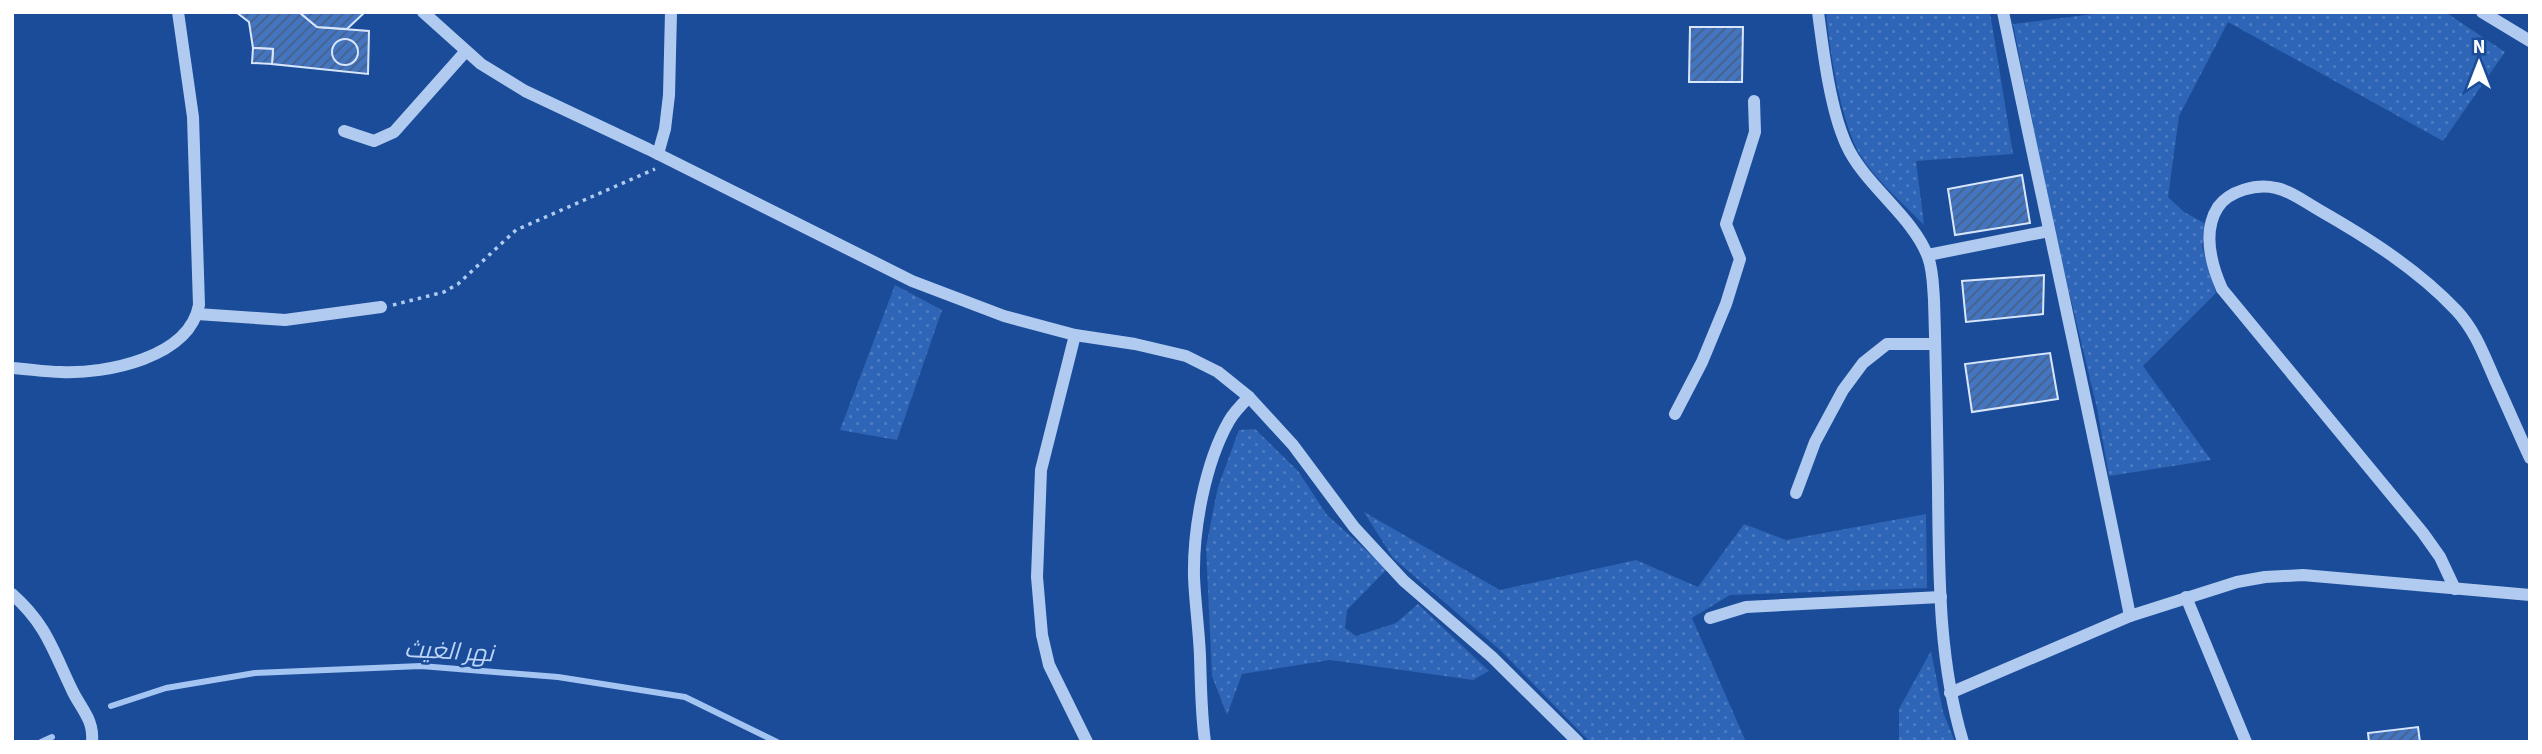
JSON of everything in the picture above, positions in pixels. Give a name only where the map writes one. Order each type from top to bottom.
[{"type":"street","points":[[12,368],[64,373],[104,369],[140,361],[173,344],[186,333],[197,314],[193,117],[178,12]]},
{"type":"street","points":[[422,12],[481,64],[525,91],[673,161],[912,281],[1004,316],[1074,335],[1135,344],[1186,356],[1218,372],[1249,397],[1293,445],[1354,527],[1404,581],[1492,657],[1578,742]]},
{"type":"street","points":[[658,154],[665,129],[669,95],[671,12]]},
{"type":"street","points":[[1818,12],[1824,62],[1845,144],[1858,166],[1916,236],[1928,255],[1934,300],[1944,647],[1950,693],[1963,742]]},
{"type":"street","points":[[2003,12],[2090,414],[2130,616]]},
{"type":"street","points":[[2482,12],[2530,41]]},
{"type":"street","points":[[344,131],[374,141],[394,132],[466,51]]},
{"type":"street","points":[[1675,414],[1702,362],[1726,304],[1740,259],[1726,224],[1755,132],[1754,101]]},
{"type":"street","points":[[2455,589],[2440,557],[2423,533],[2222,289],[2213,269],[2209,233],[2221,203],[2248,189],[2276,187],[2365,236],[2436,290],[2474,332],[2530,458]]},
{"type":"street","points":[[1928,255],[2049,231]]},
{"type":"street","points":[[197,314],[285,320],[381,307]]},
{"type":"street","points":[[1074,335],[1041,470],[1037,577],[1042,635],[1049,665],[1087,742]]},
{"type":"street","points":[[1796,493],[1815,442],[1843,390],[1863,363],[1888,344],[1935,344]]},
{"type":"street","points":[[1205,742],[1194,576],[1195,544],[1217,446],[1230,419],[1249,397]]},
{"type":"street","points":[[1950,693],[2130,616],[2237,582],[2265,577],[2303,575],[2530,596]]},
{"type":"street","points":[[12,594],[31,611],[50,638],[71,688],[92,723],[92,742]]},
{"type":"street","points":[[1710,618],[1746,607],[1941,597]]},
{"type":"street","points":[[2186,597],[2246,742]]},
{"type":"path","points":[[381,307],[412,302],[444,292],[458,284],[516,230],[673,161]]},
{"type":"shaded area","points":[[1826,12],[1990,12],[2013,154],[1916,161],[1924,225],[1873,173],[1852,139],[1837,84]]},
{"type":"shaded area","points":[[2109,12],[2445,12],[2505,52],[2443,141],[2228,22],[2179,116],[2168,197],[2184,212],[2206,224],[2202,246],[2216,293],[2143,366],[2211,460],[2109,476],[2097,408],[2054,229],[2013,24]]},
{"type":"shaded area","points":[[895,285],[942,310],[897,440],[840,430]]},
{"type":"shaded area","points":[[1255,429],[1298,471],[1327,515],[1387,569],[1347,610],[1345,628],[1356,636],[1396,623],[1418,604],[1489,671],[1473,680],[1330,660],[1242,674],[1227,715],[1212,676],[1206,547],[1218,487],[1239,430]]},
{"type":"shaded area","points":[[1364,512],[1500,590],[1636,560],[1698,587],[1744,524],[1786,540],[1926,514],[1927,588],[1730,595],[1692,618],[1746,742],[1590,742],[1500,650],[1393,558]]},
{"type":"shaded area","points":[[1931,651],[1943,712],[1955,742],[1899,742],[1899,709]]},
{"type":"building","points":[[236,12],[299,12],[317,27],[369,31],[368,74],[272,64],[273,49],[253,48],[249,22]]},
{"type":"building","points":[[299,12],[365,12],[347,29],[317,27]]},
{"type":"building","points":[[1690,27],[1743,27],[1742,82],[1689,82]]},
{"type":"building","points":[[345,39],[354,43],[358,52],[354,61],[345,65],[336,61],[332,52],[336,43]]},
{"type":"building","points":[[253,48],[273,49],[272,64],[252,63]]},
{"type":"building","points":[[2022,175],[2030,223],[1955,235],[1948,189]]},
{"type":"building","points":[[2044,275],[2043,314],[1966,322],[1962,281]]},
{"type":"building","points":[[2050,353],[2058,399],[1972,412],[1965,364]]},
{"type":"building","points":[[2418,727],[2420,742],[2369,742],[2368,733]]},
{"type":"waterway","name":"نهر الغيث","points":[[111,706],[166,688],[255,673],[421,666],[558,677],[685,697],[777,742]]},
{"type":"waterway","name":"نهر الغيث","points":[[41,742],[52,737]]}]
